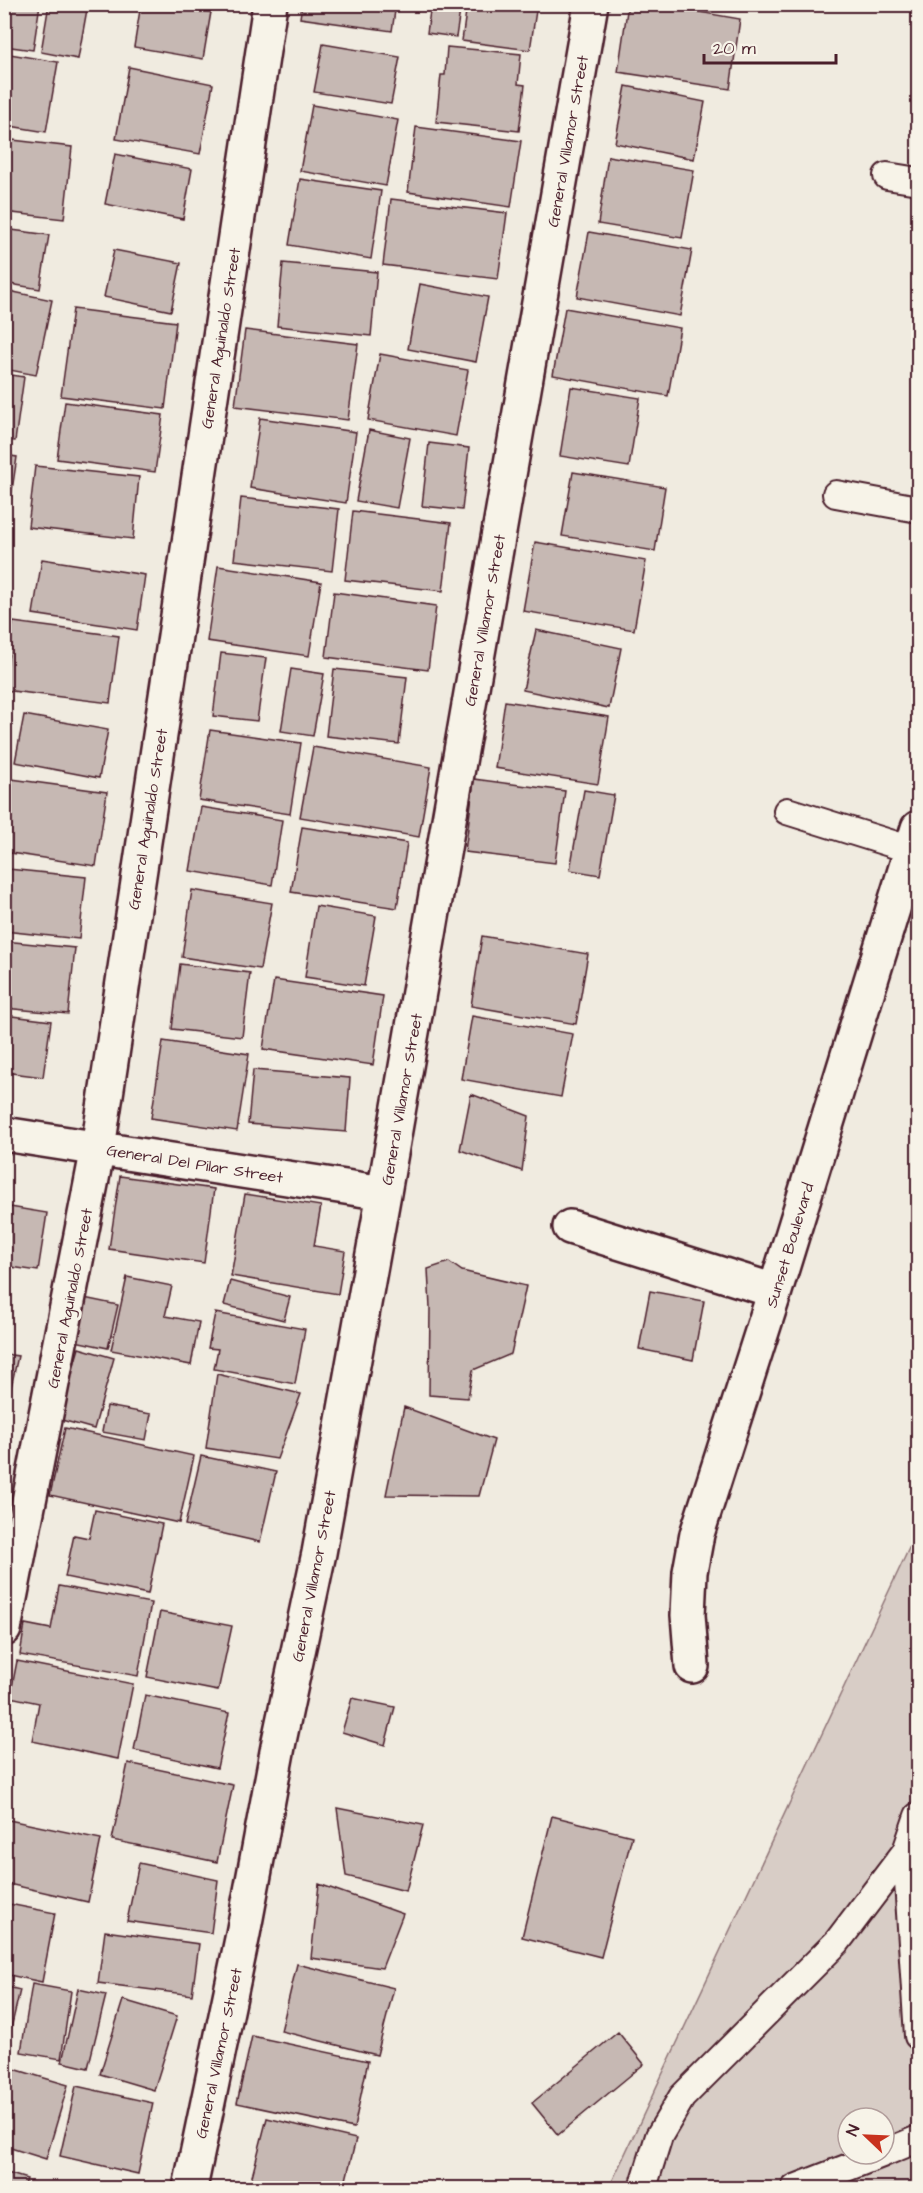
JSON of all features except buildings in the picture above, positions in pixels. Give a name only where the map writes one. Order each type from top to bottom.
[{"type":"street","name":"General Aguinaldo Street","points":[[4,1629],[98,1148],[270,4]]},
{"type":"street","name":"General Villamor Street","points":[[190,2188],[319,1553],[591,4]]},
{"type":"street","name":"Sunset Boulevard","points":[[692,1666],[688,1616],[689,1583],[697,1534],[915,839]]},
{"type":"street","name":"General Del Pilar Street","points":[[4,1134],[384,1193]]},
{"type":"street","points":[[570,1227],[775,1291]]},
{"type":"lane","points":[[886,176],[918,181]]},
{"type":"lane","points":[[836,494],[918,509]]},
{"type":"lane","points":[[787,811],[915,839]]},
{"type":"lane","points":[[646,2188],[645,2181],[659,2136],[682,2097],[837,1942],[906,1851],[918,1816]]},
{"type":"lane","points":[[906,1851],[918,2008],[918,2036]]},
{"type":"lane","points":[[896,2148],[918,2139]]},
{"type":"lane","points":[[795,2188],[852,2166]]},
{"type":"shaded area","points":[[918,1529],[918,2188],[609,2188]]}]
